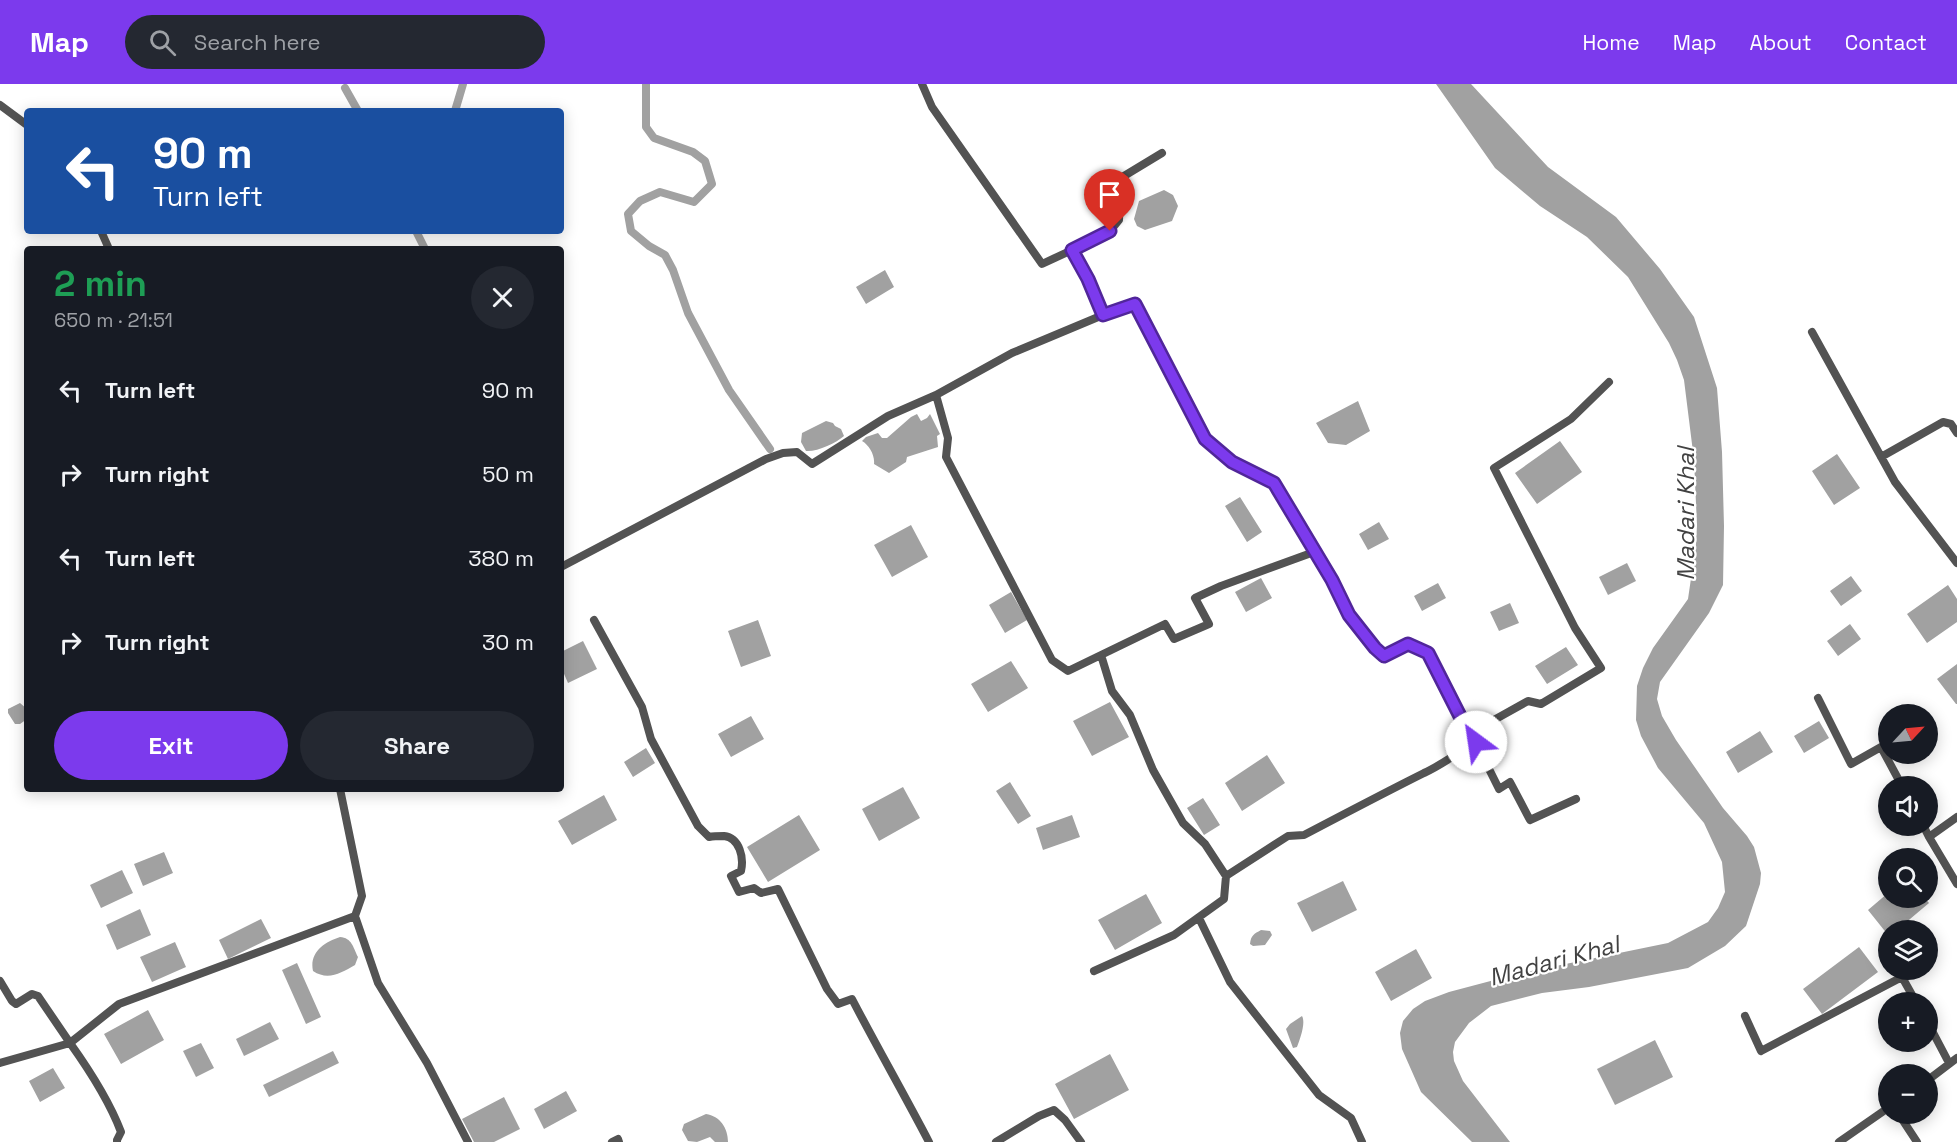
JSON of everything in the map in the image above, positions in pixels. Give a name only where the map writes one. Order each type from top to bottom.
[{"type":"street","points":[[922,84],[932,107],[1042,264],[1110,231],[1119,219],[1124,176],[1162,153]]},
{"type":"street","points":[[0,105],[24,123]]},
{"type":"street","points":[[1072,250],[1088,279],[1103,315]]},
{"type":"street","points":[[564,565],[766,459],[783,453],[797,452],[813,464],[888,416],[936,395],[1012,352],[1135,304],[1205,439],[1232,462],[1274,483],[1332,580],[1349,615],[1375,648],[1384,656],[1408,644],[1428,653],[1462,720],[1476,742],[1498,789],[1510,782],[1530,820],[1576,799]]},
{"type":"street","points":[[1812,332],[1895,482],[1957,563]]},
{"type":"street","points":[[1476,742],[1476,730],[1528,701],[1541,704],[1601,668],[1575,628],[1494,468],[1571,419],[1609,382]]},
{"type":"street","points":[[936,395],[948,438],[945,457],[1053,660],[1068,671],[1165,624],[1174,639],[1209,624],[1195,598],[1221,586],[1314,552]]},
{"type":"street","points":[[1881,457],[1943,422],[1951,424],[1957,433]]},
{"type":"street","points":[[594,620],[642,707],[651,739],[698,826],[709,837],[730,838],[740,851],[744,862],[741,871],[731,876],[739,892],[754,888],[761,893],[778,889],[827,989],[838,1004],[852,999],[929,1142]]},
{"type":"street","points":[[1094,971],[1174,935],[1199,918],[1224,899],[1226,876],[1204,844],[1183,823],[1153,770],[1130,715],[1112,692],[1101,655]]},
{"type":"street","points":[[1818,698],[1851,764],[1881,747],[1897,776]]},
{"type":"street","points":[[1226,876],[1288,836],[1304,835],[1393,787],[1426,772],[1476,742]]},
{"type":"street","points":[[341,792],[362,896],[355,916],[378,983],[427,1064],[468,1142]]},
{"type":"street","points":[[1957,817],[1929,837],[1957,884]]},
{"type":"street","points":[[0,1063],[70,1043],[119,1004],[355,916]]},
{"type":"street","points":[[1199,918],[1230,982],[1319,1095],[1350,1118],[1362,1142]]},
{"type":"street","points":[[1745,1016],[1761,1051],[1902,977],[1910,992]]},
{"type":"street","points":[[0,981],[16,1004],[32,994],[38,996],[94,1078],[121,1132],[117,1142]]},
{"type":"street","points":[[1938,1042],[1949,1063]]},
{"type":"street","points":[[1938,1072],[1957,1058]]},
{"type":"street","points":[[996,1142],[1039,1116],[1054,1110],[1082,1142]]},
{"type":"street","points":[[1839,1142],[1878,1115]]},
{"type":"street","points":[[1905,1124],[1917,1142]]},
{"type":"street","points":[[612,1142],[618,1138],[619,1142]]},
{"type":"shaded area","points":[[1436,84],[1471,84],[1548,167],[1616,217],[1660,269],[1694,317],[1717,388],[1722,452],[1723,585],[1709,613],[1660,682],[1657,699],[1662,716],[1676,740],[1723,808],[1754,847],[1761,873],[1760,884],[1746,926],[1725,946],[1688,968],[1589,987],[1542,993],[1491,1006],[1469,1023],[1455,1042],[1454,1061],[1463,1081],[1510,1142],[1472,1142],[1421,1092],[1402,1049],[1400,1033],[1403,1021],[1413,1009],[1425,1001],[1449,992],[1517,974],[1668,943],[1708,922],[1725,892],[1722,862],[1704,823],[1658,768],[1641,736],[1636,720],[1637,686],[1643,668],[1653,648],[1688,599],[1696,544],[1694,460],[1684,380],[1677,360],[1628,277],[1587,237],[1540,206],[1495,168]]},
{"type":"shaded area","points":[[1164,190],[1173,195],[1178,206],[1172,221],[1145,230],[1137,226],[1134,219],[1139,201]]},
{"type":"shaded area","points":[[885,270],[894,287],[866,304],[856,287]]},
{"type":"shaded area","points":[[1358,401],[1370,431],[1346,445],[1328,443],[1316,423]]},
{"type":"shaded area","points":[[917,414],[921,421],[930,414],[940,434],[937,436],[938,447],[907,457],[906,462],[889,473],[874,464],[871,451],[862,441],[878,433],[882,438],[887,438]]},
{"type":"shaded area","points":[[826,421],[841,429],[844,436],[826,446],[806,451],[801,442],[802,433]]},
{"type":"shaded area","points":[[1560,441],[1582,472],[1537,504],[1515,473]]},
{"type":"shaded area","points":[[1837,454],[1860,488],[1834,505],[1812,471]]},
{"type":"shaded area","points":[[1240,497],[1262,532],[1247,542],[1225,506]]},
{"type":"shaded area","points":[[1379,522],[1389,539],[1368,550],[1359,534]]},
{"type":"shaded area","points":[[911,525],[928,557],[892,577],[874,545]]},
{"type":"shaded area","points":[[1627,563],[1636,581],[1608,595],[1599,577]]},
{"type":"shaded area","points":[[1851,576],[1862,591],[1841,606],[1830,591]]},
{"type":"shaded area","points":[[1261,578],[1272,598],[1246,612],[1235,592]]},
{"type":"shaded area","points":[[1438,583],[1446,598],[1422,611],[1414,596]]},
{"type":"shaded area","points":[[1948,585],[1957,599],[1957,622],[1927,643],[1907,614]]},
{"type":"shaded area","points":[[1011,592],[1027,620],[1005,633],[989,605]]},
{"type":"shaded area","points":[[1510,603],[1519,623],[1499,631],[1490,612]]},
{"type":"shaded area","points":[[758,620],[771,656],[741,667],[728,631]]},
{"type":"shaded area","points":[[1850,624],[1861,639],[1838,656],[1827,641]]},
{"type":"shaded area","points":[[583,641],[597,669],[568,683],[564,674],[564,650]]},
{"type":"shaded area","points":[[1566,647],[1578,665],[1547,684],[1535,666]]},
{"type":"shaded area","points":[[1011,661],[1028,688],[988,712],[971,684]]},
{"type":"shaded area","points":[[1957,664],[1957,704],[1956,704],[1937,679]]},
{"type":"shaded area","points":[[1110,702],[1129,737],[1092,756],[1073,721]]},
{"type":"shaded area","points":[[20,703],[24,706],[24,721],[15,724],[8,709]]},
{"type":"shaded area","points":[[751,716],[764,739],[731,757],[718,734]]},
{"type":"shaded area","points":[[1819,721],[1829,738],[1804,753],[1794,736]]},
{"type":"shaded area","points":[[1760,731],[1773,752],[1738,773],[1726,752]]},
{"type":"shaded area","points":[[646,748],[655,763],[633,777],[624,762]]},
{"type":"shaded area","points":[[1267,755],[1285,783],[1242,811],[1225,783]]},
{"type":"shaded area","points":[[1010,782],[1031,816],[1018,824],[996,791]]},
{"type":"shaded area","points":[[903,787],[920,818],[879,841],[862,809]]},
{"type":"shaded area","points":[[604,795],[617,820],[572,845],[558,821]]},
{"type":"shaded area","points":[[1203,798],[1220,825],[1204,835],[1187,808]]},
{"type":"shaded area","points":[[799,815],[820,850],[768,882],[747,847]]},
{"type":"shaded area","points":[[1072,815],[1080,837],[1043,850],[1036,828]]},
{"type":"shaded area","points":[[164,852],[173,873],[143,886],[134,864]]},
{"type":"shaded area","points":[[122,870],[133,893],[101,908],[90,885]]},
{"type":"shaded area","points":[[1343,881],[1357,910],[1312,932],[1297,903]]},
{"type":"shaded area","points":[[1146,894],[1162,923],[1115,950],[1098,920]]},
{"type":"shaded area","points":[[1878,902],[1878,908],[1923,908],[1909,920],[1878,920],[1878,922],[1868,910]]},
{"type":"shaded area","points":[[140,909],[151,935],[117,950],[106,925]]},
{"type":"shaded area","points":[[261,919],[271,938],[228,959],[219,940]]},
{"type":"shaded area","points":[[1261,930],[1270,931],[1272,935],[1265,945],[1253,946],[1250,944],[1252,937]]},
{"type":"shaded area","points":[[340,937],[350,941],[358,957],[355,965],[329,976],[313,971],[313,959],[319,949]]},
{"type":"shaded area","points":[[175,942],[186,967],[152,982],[140,957]]},
{"type":"shaded area","points":[[1859,947],[1878,972],[1822,1014],[1803,989]]},
{"type":"shaded area","points":[[1416,949],[1432,978],[1391,1001],[1375,972]]},
{"type":"shaded area","points":[[297,963],[321,1017],[306,1024],[282,970]]},
{"type":"shaded area","points":[[148,1010],[164,1040],[121,1064],[104,1034]]},
{"type":"shaded area","points":[[1302,1016],[1301,1036],[1297,1047],[1293,1048],[1286,1029]]},
{"type":"shaded area","points":[[270,1022],[279,1039],[244,1056],[236,1039]]},
{"type":"shaded area","points":[[1655,1040],[1673,1077],[1615,1105],[1597,1069]]},
{"type":"shaded area","points":[[201,1043],[214,1068],[196,1077],[183,1051]]},
{"type":"shaded area","points":[[333,1051],[339,1063],[269,1097],[263,1085]]},
{"type":"shaded area","points":[[1110,1054],[1129,1090],[1074,1119],[1055,1084]]},
{"type":"shaded area","points":[[53,1068],[65,1088],[40,1102],[29,1081]]},
{"type":"shaded area","points":[[566,1091],[577,1111],[544,1129],[534,1109]]},
{"type":"shaded area","points":[[504,1097],[520,1129],[494,1142],[474,1142],[462,1119]]},
{"type":"shaded area","points":[[706,1114],[722,1123],[727,1132],[728,1142],[715,1142],[710,1137],[697,1142],[688,1141],[682,1130],[684,1124]]},
{"type":"waterway","points":[[456,108],[463,84]]},
{"type":"waterway","points":[[646,84],[646,127],[654,138],[693,152],[705,161],[712,184],[694,202],[660,192],[640,201],[628,214],[631,231],[649,246],[665,255],[673,270],[688,313],[729,390],[770,449]]},
{"type":"waterway","points":[[345,88],[356,108]]},
{"type":"waterway","points":[[418,234],[424,246]]},
{"type":"route","points":[[1110,231],[1072,250],[1088,279],[1103,315],[1135,304],[1205,439],[1232,462],[1274,483],[1332,580],[1349,615],[1375,648],[1384,656],[1408,644],[1428,653],[1462,720],[1476,742]]},
{"type":"water label","name":"Madari Khal","points":[[1686,514]]},
{"type":"water label","name":"Madari Khal","points":[[1554,961]]}]
